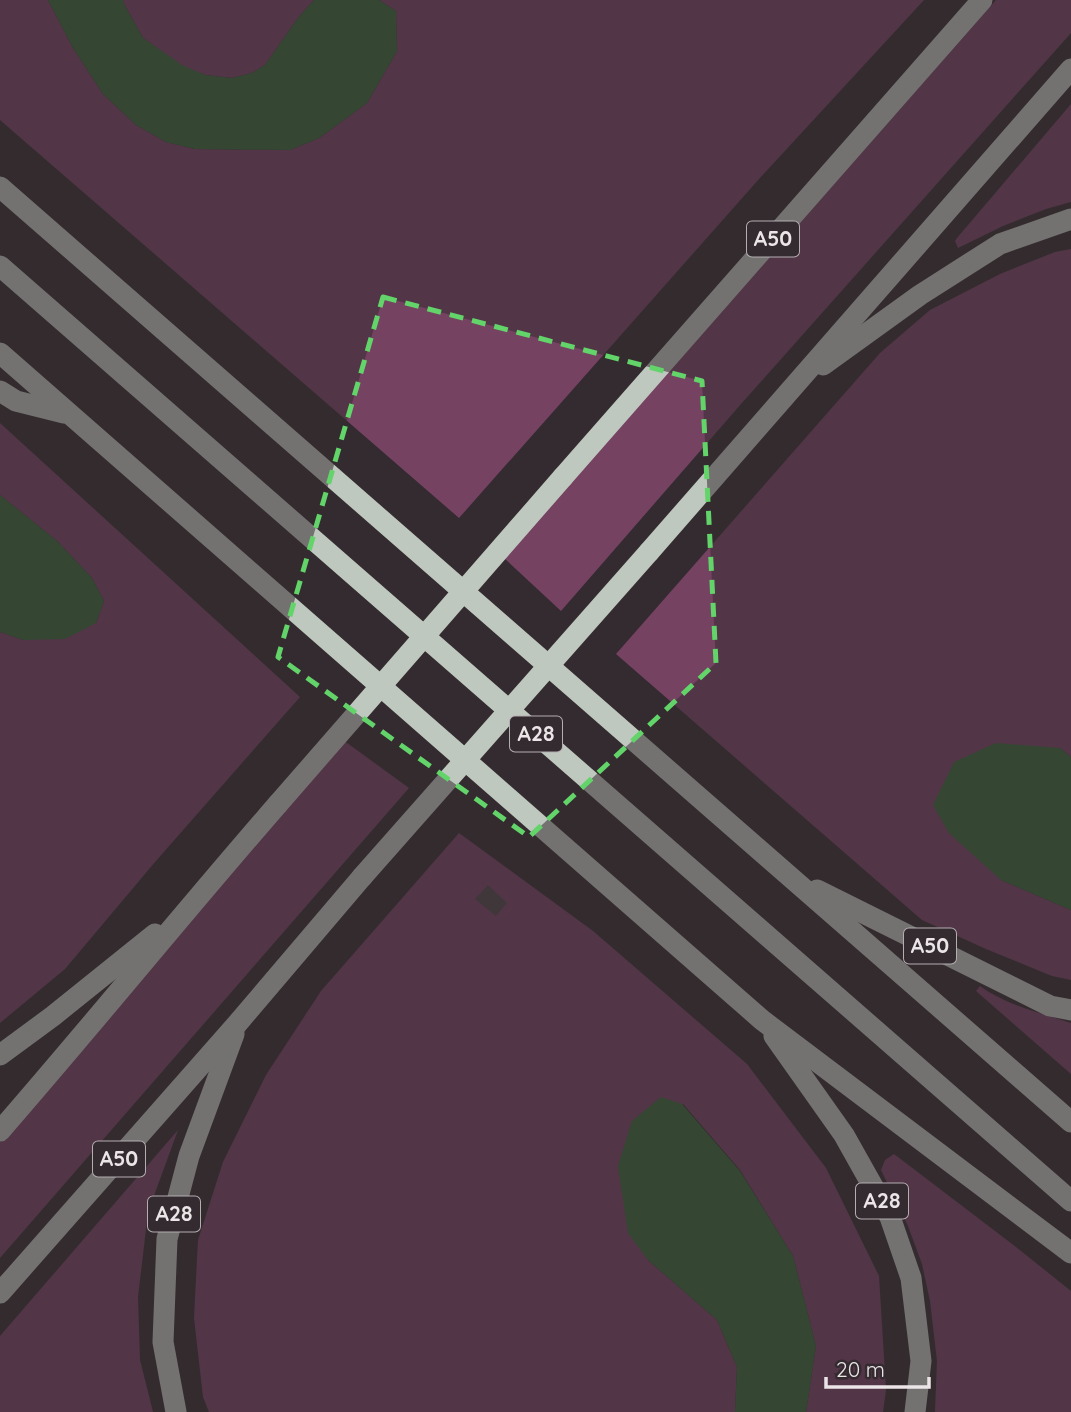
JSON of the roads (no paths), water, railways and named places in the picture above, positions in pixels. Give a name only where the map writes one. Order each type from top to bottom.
[{"type":"highway","name":"A50","points":[[0,1131],[278,804],[982,0]]},
{"type":"highway","name":"A50","points":[[0,1293],[1071,69]]},
{"type":"highway","name":"A28","points":[[0,187],[1071,1122]]},
{"type":"highway","name":"A50","points":[[793,386],[920,295],[1000,244],[1071,219]]},
{"type":"highway","name":"A28","points":[[0,267],[1071,1201]]},
{"type":"highway","name":"A28","points":[[0,353],[762,1020],[1071,1253]]},
{"type":"highway","points":[[0,391],[16,401],[70,415]]},
{"type":"highway","name":"A50","points":[[790,877],[1051,1006],[1071,1010]]},
{"type":"highway","name":"A50","points":[[0,1055],[53,1016],[192,904]]},
{"type":"highway","name":"A28","points":[[762,1020],[844,1135],[890,1216],[911,1278],[913,1292],[921,1361],[915,1412]]},
{"type":"highway","name":"A28","points":[[176,1412],[163,1342],[167,1238],[189,1156],[237,1024]]}]
